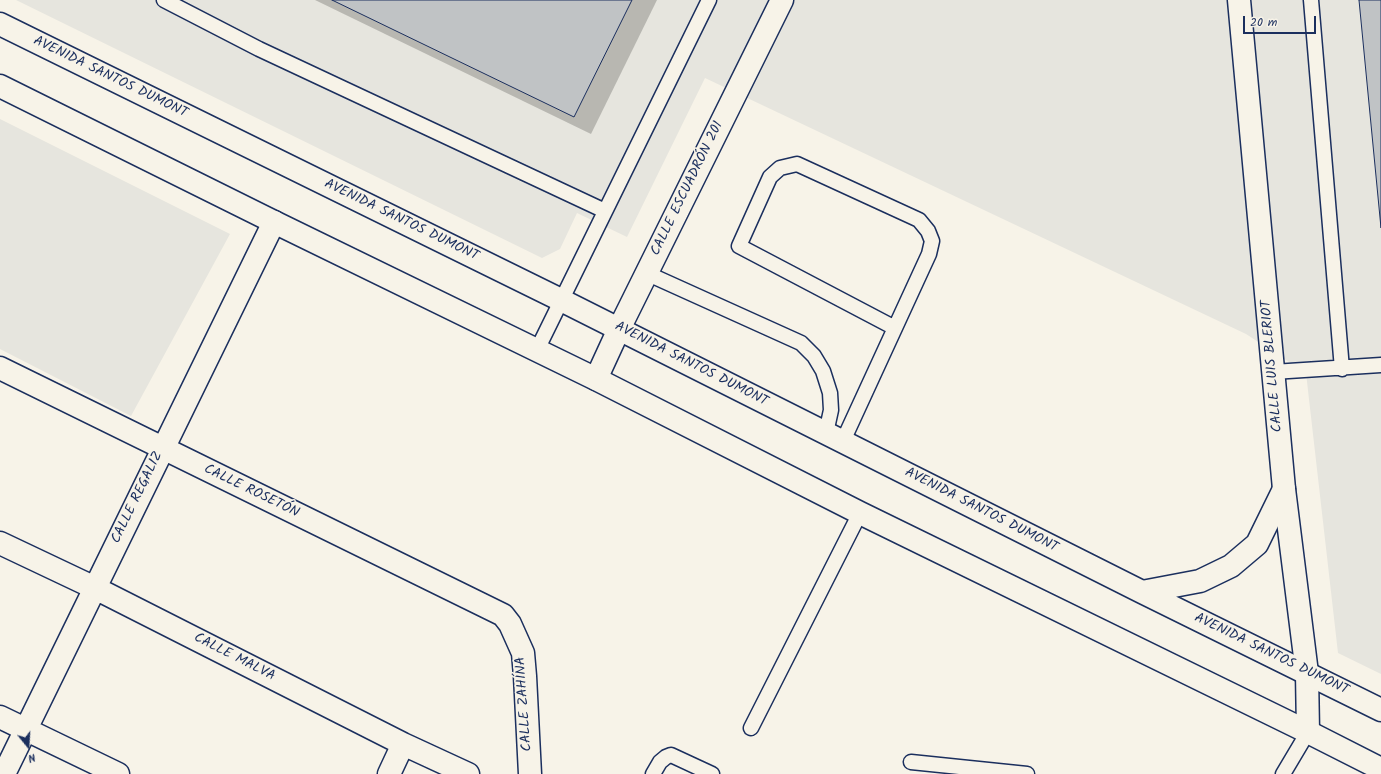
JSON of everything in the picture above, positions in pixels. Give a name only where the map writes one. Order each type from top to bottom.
[{"type":"main road","name":"CALLE ESCUADRÓN 201","points":[[596,379],[619,329],[782,0]]},
{"type":"main road","name":"CALLE LUIS BLERIOT","points":[[1239,0],[1284,489],[1307,672],[1308,732]]},
{"type":"main road","name":"AVENIDA SANTOS DUMONT","points":[[0,24],[561,300],[1142,592],[1307,672],[1381,710]]},
{"type":"main road","points":[[0,86],[596,379],[860,513],[1381,769]]},
{"type":"main road","name":"CALLE REGALIZ","points":[[4,774],[162,448],[274,222]]},
{"type":"main road","name":"CALLE ROSETÓN","points":[[0,368],[503,615]]},
{"type":"main road","points":[[1142,592],[1200,581],[1231,566],[1257,544],[1284,489]]},
{"type":"main road","name":"CALLE MALVA","points":[[0,543],[95,588],[403,744],[468,774]]},
{"type":"main road","name":"CALLE ZAHÍNA","points":[[503,615],[510,624],[523,653],[534,772]]},
{"type":"main road","points":[[0,717],[118,774]]},
{"type":"main road","points":[[389,774],[403,744]]},
{"type":"lane","points":[[164,0],[260,49],[605,211]]},
{"type":"lane","points":[[537,350],[709,0]]},
{"type":"lane","points":[[1311,0],[1342,368]]},
{"type":"lane","points":[[834,437],[895,328],[928,254],[932,241],[928,231],[919,220],[797,164],[780,168],[770,177],[739,246],[895,328]]},
{"type":"lane","points":[[646,274],[801,343],[814,356],[823,371],[830,392],[834,437]]},
{"type":"lane","points":[[1273,372],[1381,365]]},
{"type":"lane","points":[[750,728],[860,513]]},
{"type":"lane","points":[[1283,774],[1308,732]]},
{"type":"lane","points":[[652,774],[660,762],[666,757],[672,755],[712,774]]},
{"type":"lane","points":[[911,762],[1026,774]]},
{"type":"shaded area","points":[[16,0],[1381,0],[1381,674],[1338,653],[1306,373],[1246,334],[705,78],[627,237],[577,213],[560,249],[542,258]]},
{"type":"shaded area","points":[[0,119],[230,234],[131,416],[0,349]]},
{"type":"building","points":[[332,0],[632,0],[574,117]]},
{"type":"building","points":[[1359,0],[1381,0],[1381,228]]}]
